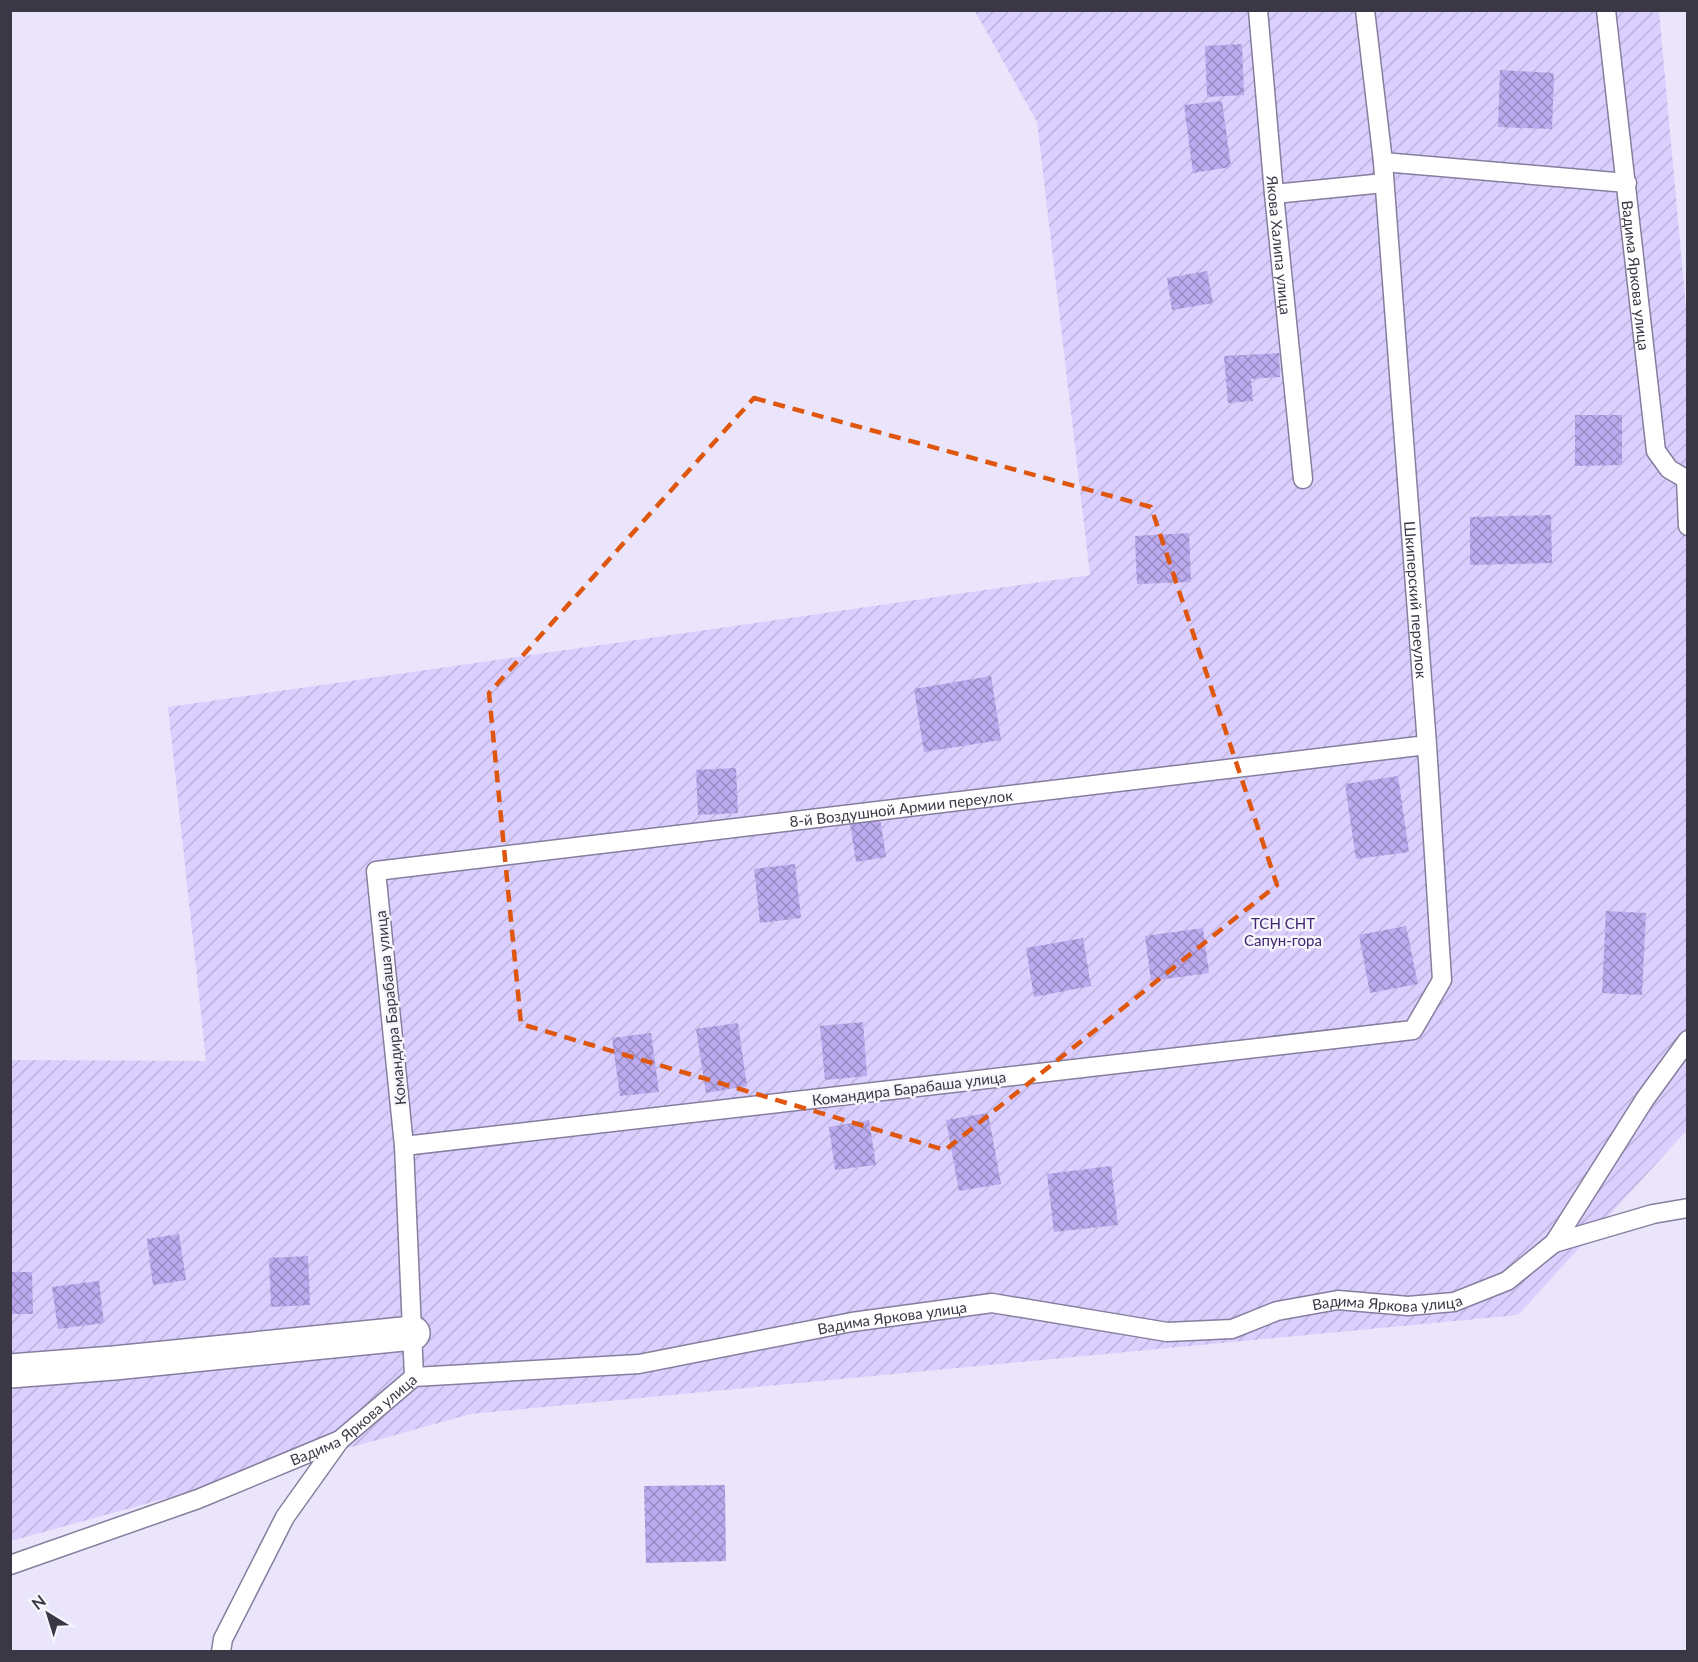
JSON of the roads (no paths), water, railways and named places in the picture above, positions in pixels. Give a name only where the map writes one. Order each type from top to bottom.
[{"type":"street","points":[[10,1371],[114,1363],[412,1333]]},
{"type":"lane","name":"Якова Халипа улица","points":[[1258,10],[1303,479]]},
{"type":"lane","points":[[1365,10],[1383,162],[1627,183]]},
{"type":"lane","name":"Вадима Яркова улица","points":[[1606,10],[1656,451],[1669,470],[1686,479],[1688,526]]},
{"type":"lane","name":"Шкиперский переулок","points":[[1383,162],[1442,980],[1413,1030]]},
{"type":"lane","points":[[1274,194],[1384,183]]},
{"type":"lane","name":"8-й Воздушной Армии переулок","points":[[376,871],[1426,745]]},
{"type":"lane","name":"Командира Барабаша улица","points":[[376,871],[404,1146],[414,1377]]},
{"type":"lane","name":"Командира Барабаша улица","points":[[404,1146],[1413,1030]]},
{"type":"lane","name":"Вадима Яркова улица","points":[[10,1565],[198,1498],[340,1440],[414,1377],[639,1364],[852,1323],[992,1303],[1167,1332],[1232,1329],[1277,1311],[1338,1300],[1408,1306],[1454,1302],[1507,1281],[1554,1243],[1645,1099],[1688,1040]]},
{"type":"lane","points":[[1554,1243],[1653,1214],[1688,1209]]},
{"type":"lane","points":[[221,1652],[223,1639],[285,1517],[340,1440]]},
{"type":"park label","name":"ТСН СНТ Сапун-гора","points":[[1283,932]]}]
